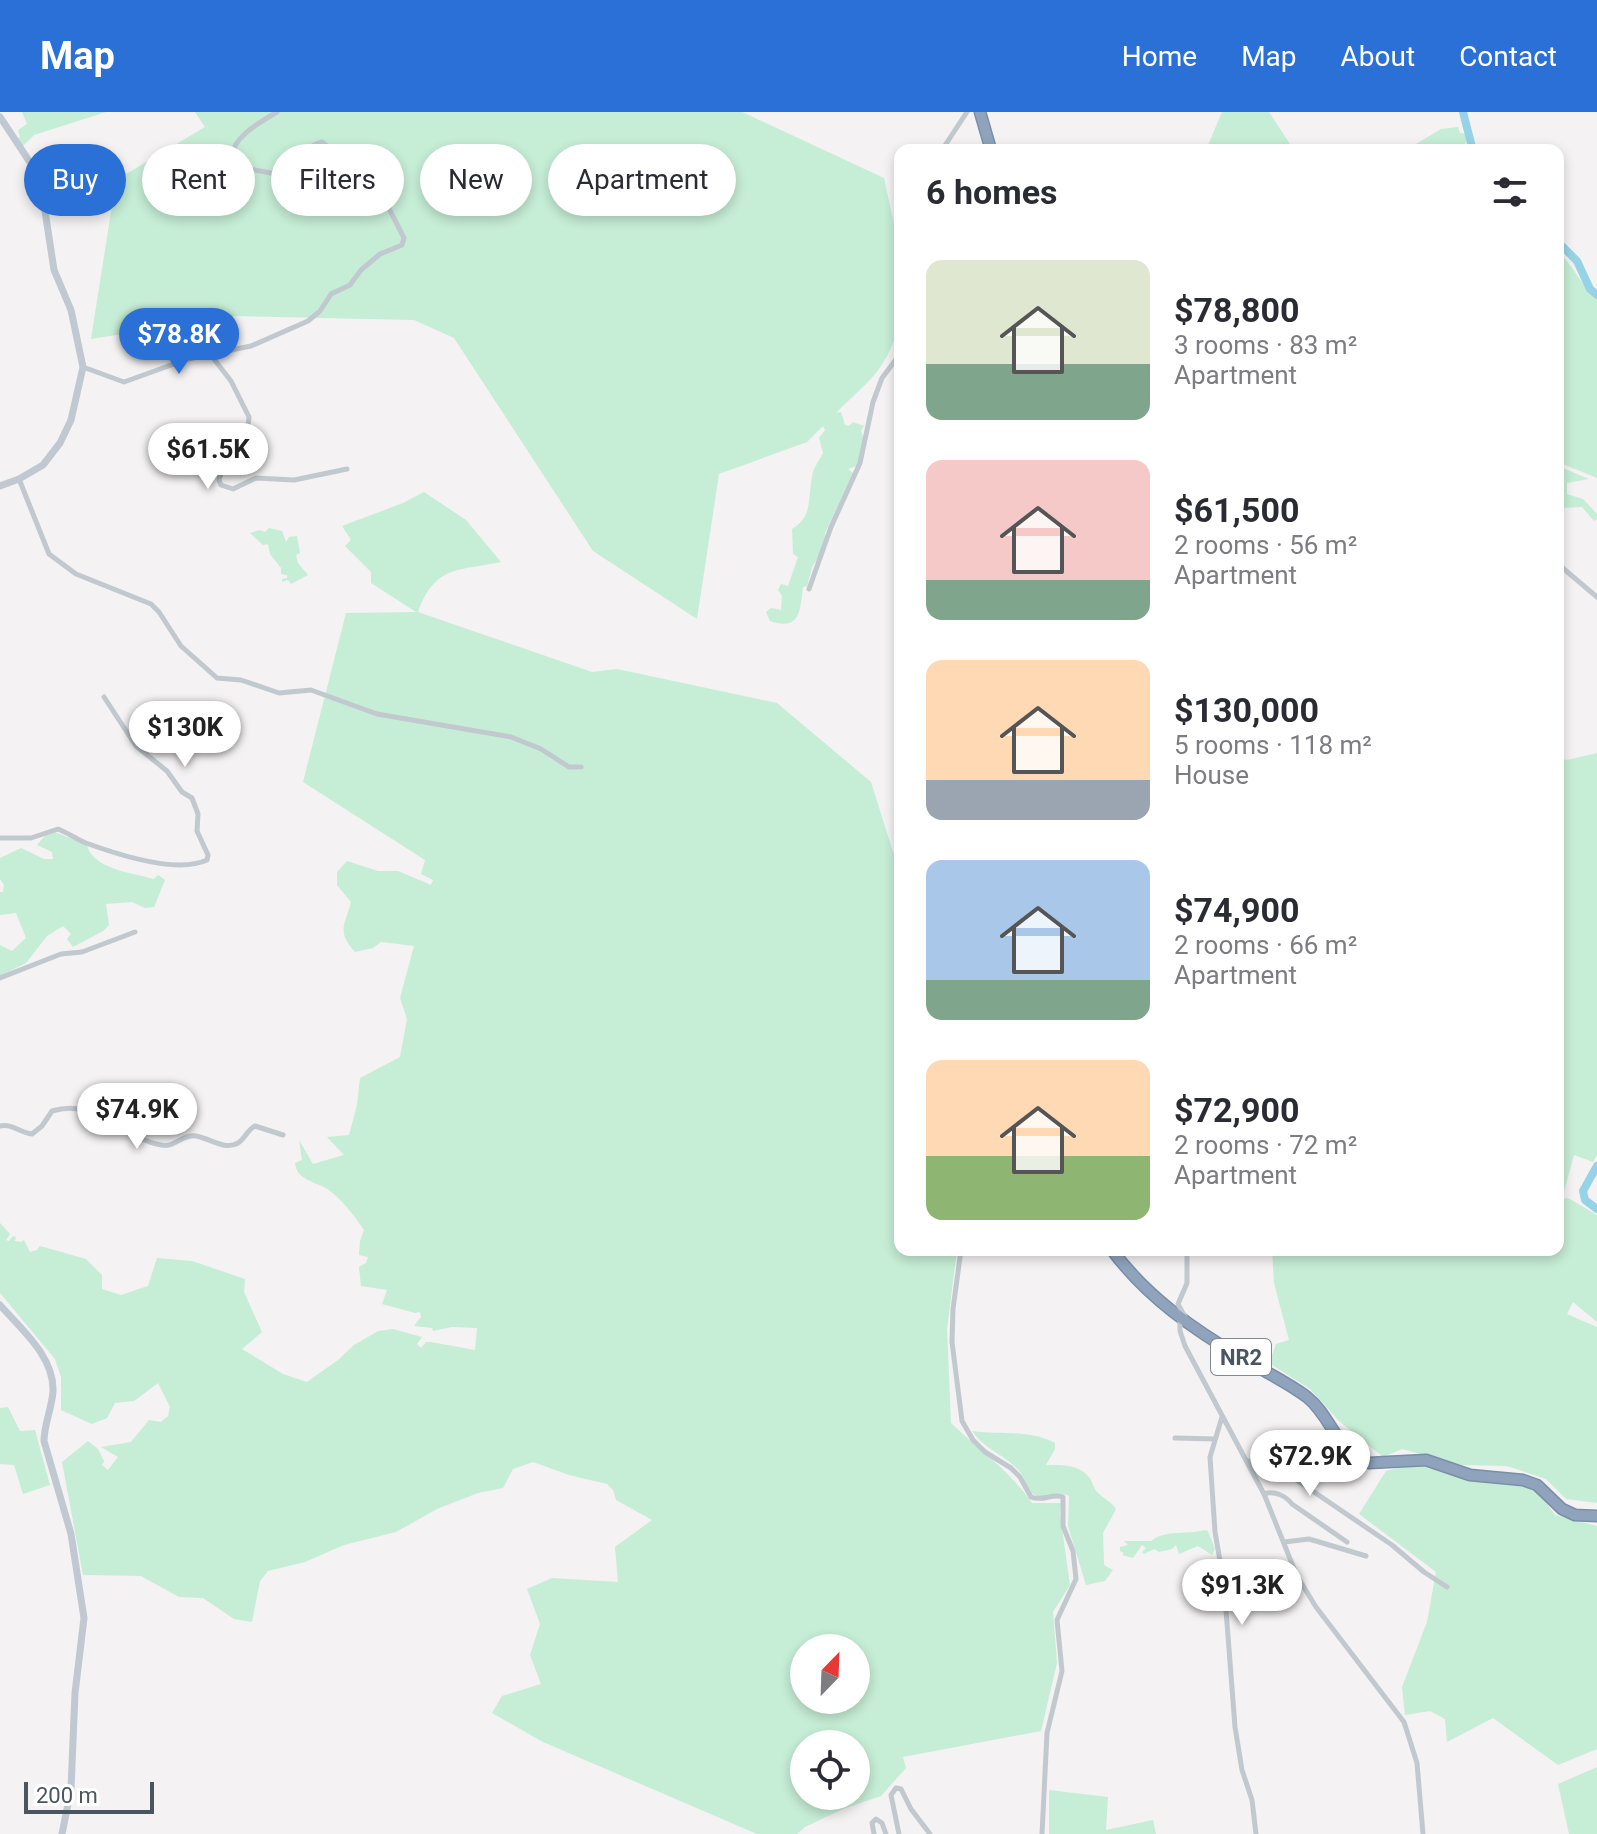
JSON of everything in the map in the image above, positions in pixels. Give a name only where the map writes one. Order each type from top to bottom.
[{"type":"highway","points":[[980,112],[989,144]]},
{"type":"highway","name":"NR2","points":[[1117,1256],[1143,1287],[1185,1321],[1309,1399],[1328,1420],[1344,1448],[1359,1460],[1369,1463],[1426,1460],[1470,1475],[1523,1480],[1537,1485],[1562,1509],[1575,1515],[1597,1516]]},
{"type":"main road","points":[[0,117],[35,170],[54,270],[71,310],[83,367],[71,420],[60,443],[43,465],[0,486]]},
{"type":"main road","points":[[0,1305],[45,1359],[52,1376],[53,1396],[44,1441],[71,1534],[82,1598],[83,1635],[75,1693],[71,1789],[62,1834]]},
{"type":"street","points":[[83,367],[124,382],[172,363],[251,346],[308,321],[320,311],[331,294],[350,285],[380,254],[402,245],[404,241],[376,183],[351,167],[325,143],[310,148],[286,174],[248,170],[239,165],[232,157],[233,148],[250,129],[277,112]]},
{"type":"street","points":[[946,144],[967,112]]},
{"type":"street","points":[[210,354],[231,381],[249,417],[246,433],[222,468],[221,485],[233,489],[256,478],[294,480],[347,469]]},
{"type":"street","points":[[809,589],[831,527],[860,463],[867,422],[877,390],[894,362]]},
{"type":"street","points":[[19,479],[49,554],[76,574],[151,604],[181,646],[215,676],[241,680],[279,693],[311,690],[377,714],[515,738],[541,749],[569,767],[581,767]]},
{"type":"street","points":[[1564,569],[1597,597]]},
{"type":"street","points":[[0,838],[31,838],[58,829],[84,842],[164,864],[194,865],[207,860],[208,855],[197,831],[198,814],[192,798],[182,792],[167,771],[136,746],[104,697]]},
{"type":"street","points":[[0,978],[43,960],[82,952],[135,932]]},
{"type":"street","points":[[0,1126],[7,1125],[32,1134],[52,1111],[77,1108],[100,1114],[163,1146],[190,1136],[230,1145],[241,1142],[248,1130],[255,1126],[283,1135]]},
{"type":"street","points":[[960,1256],[952,1342],[962,1421],[973,1440],[985,1452],[1020,1477],[1031,1497],[1039,1500],[1056,1495],[1063,1497],[1063,1526],[1076,1567],[1074,1587],[1061,1606],[1057,1620],[1062,1671],[1047,1733],[1042,1834]]},
{"type":"street","points":[[1187,1256],[1187,1283],[1178,1304],[1185,1321],[1180,1331],[1185,1346],[1264,1494],[1297,1576],[1311,1600],[1404,1722],[1417,1763],[1423,1834]]},
{"type":"street","points":[[1223,1416],[1214,1439],[1210,1463],[1239,1753],[1252,1800],[1256,1834]]},
{"type":"street","points":[[1175,1438],[1214,1439]]},
{"type":"street","points":[[1246,1461],[1270,1465],[1292,1477],[1392,1545],[1447,1587]]},
{"type":"street","points":[[1264,1494],[1270,1492],[1285,1496],[1347,1542]]},
{"type":"street","points":[[1284,1542],[1309,1539],[1366,1556]]},
{"type":"street","points":[[899,1834],[891,1795],[896,1788],[901,1789],[911,1809],[930,1834]]},
{"type":"street","points":[[874,1834],[872,1823],[876,1819],[882,1823],[886,1834]]},
{"type":"green space","points":[[22,112],[106,112],[34,135],[19,150],[14,142],[20,137],[18,130],[27,124]]},
{"type":"green space","points":[[195,112],[742,112],[884,178],[894,226],[894,338],[879,369],[836,413],[841,412],[845,425],[853,422],[864,426],[861,431],[862,448],[857,466],[848,469],[853,473],[825,533],[824,549],[812,567],[807,586],[803,587],[797,617],[793,621],[780,623],[770,621],[766,612],[771,608],[781,610],[782,596],[778,590],[781,584],[788,586],[798,557],[793,554],[792,529],[807,513],[813,474],[823,453],[819,438],[825,430],[823,426],[807,442],[719,474],[697,619],[593,551],[454,338],[414,320],[236,316],[91,339],[110,216],[126,216],[126,174],[142,165],[142,216],[255,216],[255,144],[176,144],[205,127]]},
{"type":"green space","points":[[1222,112],[1269,112],[1290,144],[1209,144]]},
{"type":"green space","points":[[1458,127],[1460,133],[1466,134],[1465,144],[1416,144],[1441,129]]},
{"type":"green space","points":[[1564,258],[1597,298],[1597,478],[1564,464]]},
{"type":"green space","points":[[1564,469],[1589,479],[1567,483],[1567,494],[1583,499],[1597,514],[1597,519],[1594,521],[1582,507],[1564,508]]},
{"type":"green space","points":[[424,492],[466,520],[501,562],[460,569],[440,578],[418,612],[592,672],[617,669],[777,703],[871,782],[894,854],[894,1256],[956,1256],[947,1329],[951,1423],[1004,1471],[1032,1503],[1061,1503],[1070,1585],[1053,1612],[1057,1663],[1041,1731],[903,1757],[906,1768],[881,1796],[870,1800],[870,1730],[790,1730],[790,1810],[841,1810],[797,1834],[757,1834],[543,1742],[492,1713],[502,1696],[541,1684],[530,1655],[540,1624],[527,1589],[552,1578],[618,1582],[615,1547],[652,1520],[616,1500],[607,1484],[533,1462],[513,1469],[503,1488],[478,1493],[437,1509],[396,1532],[344,1545],[305,1562],[268,1571],[260,1581],[252,1622],[234,1619],[203,1598],[179,1597],[141,1576],[83,1575],[62,1462],[88,1441],[98,1449],[104,1461],[102,1465],[108,1470],[118,1457],[101,1447],[131,1442],[149,1420],[161,1422],[168,1416],[170,1407],[158,1383],[134,1401],[115,1403],[107,1418],[92,1424],[61,1410],[61,1377],[55,1359],[0,1293],[0,1223],[10,1234],[6,1240],[13,1236],[16,1237],[15,1241],[24,1240],[30,1252],[40,1246],[86,1259],[102,1275],[102,1289],[121,1295],[148,1286],[157,1258],[192,1261],[245,1279],[244,1292],[262,1332],[242,1349],[283,1374],[307,1382],[354,1345],[378,1331],[393,1329],[422,1337],[417,1344],[421,1348],[426,1342],[431,1342],[475,1350],[477,1328],[452,1327],[433,1331],[432,1328],[414,1326],[421,1317],[420,1312],[382,1304],[387,1290],[361,1286],[359,1267],[366,1263],[368,1257],[359,1255],[364,1230],[329,1190],[299,1174],[295,1163],[302,1160],[299,1140],[313,1164],[344,1155],[327,1137],[349,1135],[360,1078],[400,1057],[407,1019],[400,998],[414,946],[381,942],[373,948],[355,952],[344,933],[351,902],[337,885],[337,872],[347,861],[378,871],[398,871],[431,885],[433,880],[421,874],[425,860],[303,782],[346,613],[416,612],[371,583],[371,572],[345,546],[351,540],[342,526]]},
{"type":"green space","points":[[269,528],[282,531],[286,542],[289,537],[297,536],[298,563],[308,575],[291,584],[288,580],[282,582],[287,575],[281,574],[268,544],[263,545],[250,533],[265,532]]},
{"type":"green space","points":[[1597,753],[1597,1155],[1593,1162],[1574,1155],[1564,1192],[1564,759]]},
{"type":"green space","points":[[50,830],[87,845],[90,853],[105,865],[154,879],[158,875],[165,880],[154,907],[145,908],[132,902],[106,904],[109,925],[103,931],[73,947],[67,939],[71,934],[63,926],[47,936],[26,963],[0,976],[0,945],[12,951],[26,938],[16,913],[0,915],[0,892],[3,892],[4,885],[0,879],[0,858],[21,848],[44,859],[53,859],[52,852],[37,845]]},
{"type":"green space","points":[[1564,1199],[1597,1215],[1597,1322],[1573,1302],[1567,1314],[1597,1327],[1597,1503],[1566,1499],[1546,1479],[1507,1466],[1461,1465],[1402,1449],[1383,1457],[1339,1421],[1310,1389],[1269,1363],[1276,1344],[1289,1340],[1274,1283],[1272,1256],[1564,1256]]},
{"type":"green space","points":[[8,1407],[20,1431],[35,1430],[50,1485],[23,1494],[14,1465],[0,1464],[0,1408]]},
{"type":"green space","points":[[972,1431],[1024,1434],[1045,1439],[1055,1443],[1046,1465],[1074,1467],[1088,1476],[1097,1492],[1116,1509],[1103,1533],[1104,1565],[1113,1570],[1105,1581],[1086,1585],[1068,1526],[1069,1496],[1035,1495],[1014,1466]]},
{"type":"green space","points":[[1411,1465],[1436,1467],[1468,1481],[1514,1483],[1537,1491],[1555,1515],[1597,1526],[1597,1749],[1558,1765],[1493,1718],[1447,1742],[1445,1719],[1430,1711],[1405,1715],[1402,1687],[1427,1622],[1436,1572],[1359,1514],[1386,1471]]},
{"type":"green space","points":[[1205,1530],[1215,1549],[1212,1555],[1198,1546],[1179,1554],[1176,1545],[1172,1549],[1159,1552],[1154,1549],[1144,1554],[1142,1552],[1146,1548],[1142,1545],[1133,1558],[1122,1555],[1124,1553],[1120,1551],[1120,1547],[1128,1545],[1124,1541],[1151,1541],[1163,1535]]},
{"type":"green space","points":[[1597,1767],[1597,1834],[1569,1834],[1558,1784]]},
{"type":"green space","points":[[1049,1790],[1108,1797],[1106,1830],[1153,1820],[1156,1834],[1049,1834]]},
{"type":"waterway","points":[[1463,112],[1471,144]]},
{"type":"waterway","points":[[1564,248],[1577,261],[1590,289],[1597,295]]},
{"type":"waterway","points":[[1597,1166],[1583,1191],[1585,1200],[1597,1209]]}]
